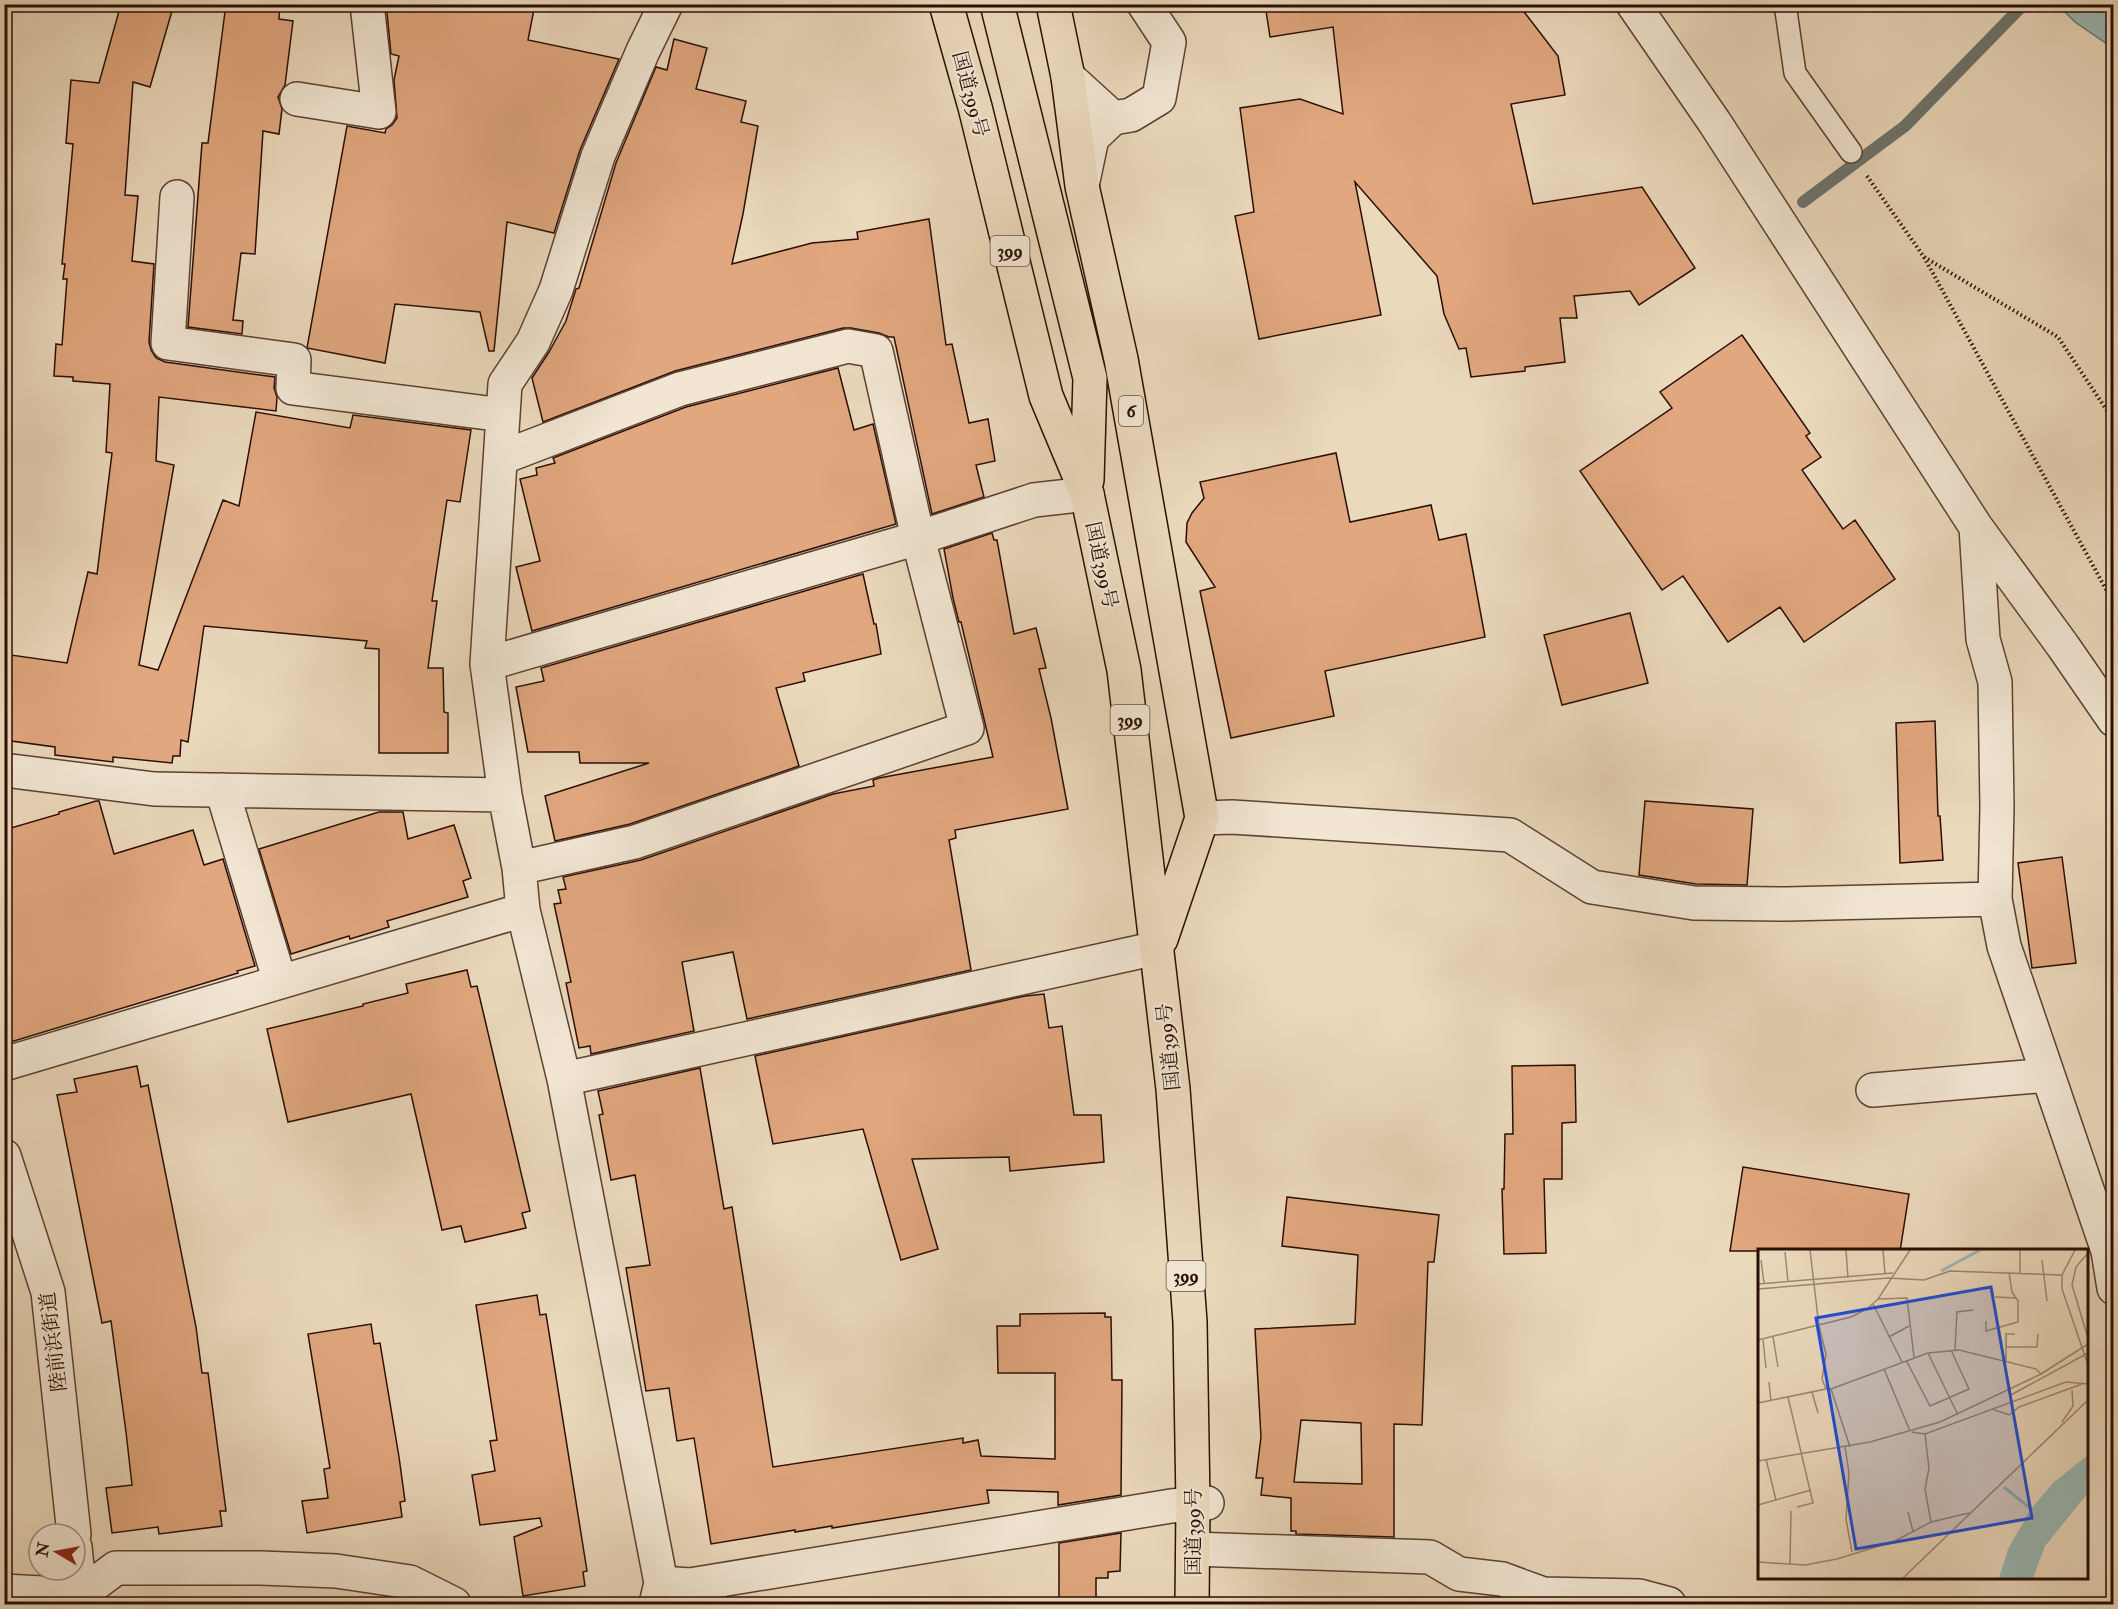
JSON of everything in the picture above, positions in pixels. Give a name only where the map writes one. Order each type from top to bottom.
[{"type":"highway","name":"国道399号","points":[[946,4],[975,107],[1046,396],[1087,494],[1124,670],[1173,1089],[1200,1504],[1193,1549],[1192,1605]]},
{"type":"highway","name":"国道399号","points":[[997,4],[1090,378],[1087,494]]},
{"type":"highway","name":"6","points":[[1053,4],[1068,77],[1082,186],[1121,359],[1202,818],[1157,948]]},
{"type":"street","points":[[297,99],[379,112],[367,4]]},
{"type":"street","points":[[666,4],[643,51],[598,156],[556,290],[533,342],[506,384],[487,664],[505,795],[519,868],[523,910],[564,1078],[658,1594],[690,1585],[1200,1504]]},
{"type":"street","points":[[1082,186],[1092,138],[1113,118],[1131,115],[1159,98],[1169,42],[1144,4]]},
{"type":"street","points":[[1634,4],[1715,123],[1976,527],[2114,720]]},
{"type":"street","points":[[1068,77],[1113,118]]},
{"type":"street","points":[[177,197],[168,342],[294,360],[293,388],[503,415]]},
{"type":"street","points":[[501,458],[680,388],[848,346],[876,351],[918,538],[967,728],[635,842],[519,868]]},
{"type":"street","points":[[487,664],[918,538],[1034,500],[1087,494]]},
{"type":"street","points":[[1976,527],[1983,639],[1995,682],[1997,807],[1995,899],[2004,946],[2108,1251],[2114,1288]]},
{"type":"street","points":[[4,770],[154,789],[505,795]]},
{"type":"street","points":[[222,790],[280,982]]},
{"type":"street","points":[[1202,818],[1232,817],[1510,835],[1592,887],[1694,903],[1787,904],[1995,899]]},
{"type":"street","points":[[4,1064],[523,910]]},
{"type":"street","points":[[564,1078],[1157,948]]},
{"type":"street","points":[[1873,1090],[2048,1075]]},
{"type":"street","name":"陸前浜街道","points":[[4,1156],[48,1292],[73,1522]]},
{"type":"street","points":[[1193,1549],[1430,1557],[1459,1574],[1502,1579],[1543,1594],[1639,1596],[1669,1605]]},
{"type":"street","points":[[4,1591],[80,1600],[116,1568],[261,1568],[336,1571],[410,1582],[454,1605]]},
{"type":"street","points":[[78,1582],[80,1600]]},
{"type":"lane","points":[[1785,4],[1796,72],[1851,152]]},
{"type":"path","points":[[1871,180],[1924,257],[2114,604]]},
{"type":"path","points":[[1924,257],[2058,337],[2114,421]]},
{"type":"water","points":[[2058,5],[2113,5],[2113,48],[2075,22]]},
{"type":"building","points":[[121,4],[174,4],[150,87],[133,82],[125,195],[138,196],[132,261],[154,264],[149,342],[151,350],[156,358],[165,362],[275,377],[274,388],[277,397],[276,411],[159,397],[156,461],[174,465],[139,665],[158,670],[223,500],[239,506],[256,412],[350,428],[353,415],[471,430],[460,502],[447,500],[432,601],[437,601],[428,668],[443,668],[444,712],[448,713],[448,753],[379,753],[379,649],[365,648],[367,641],[204,626],[188,742],[181,740],[180,756],[173,756],[172,763],[113,757],[113,762],[55,755],[55,747],[4,740],[4,654],[67,663],[88,572],[97,574],[112,453],[106,452],[110,384],[73,381],[73,377],[54,376],[56,344],[62,345],[67,279],[63,279],[65,264],[62,264],[73,144],[66,143],[71,80],[99,83]]},
{"type":"building","points":[[226,4],[280,4],[279,19],[293,21],[285,85],[278,97],[282,109],[279,134],[263,131],[255,254],[241,253],[233,320],[243,321],[242,334],[188,327],[202,143],[208,143]]},
{"type":"building","points":[[388,4],[535,4],[528,40],[619,59],[580,150],[554,233],[507,222],[494,351],[489,351],[480,312],[395,304],[385,363],[307,348],[347,126],[385,133],[397,118],[394,80],[399,56],[391,54]]},
{"type":"building","points":[[1265,4],[1518,4],[1558,56],[1565,95],[1511,104],[1533,204],[1642,187],[1695,268],[1639,305],[1630,291],[1574,296],[1577,318],[1560,318],[1565,362],[1525,367],[1525,371],[1471,377],[1466,348],[1459,349],[1444,314],[1437,276],[1355,182],[1381,315],[1259,339],[1235,216],[1254,212],[1240,108],[1300,99],[1343,114],[1333,27],[1270,37]]},
{"type":"building","points":[[674,39],[707,48],[696,89],[746,101],[741,122],[758,126],[732,264],[812,243],[858,239],[857,232],[929,219],[946,345],[952,344],[969,423],[988,419],[995,461],[976,465],[984,497],[932,514],[894,337],[851,328],[843,328],[675,371],[543,422],[532,378],[566,321],[576,289],[579,288],[616,163],[656,67],[667,70]]},
{"type":"building","points":[[1742,335],[1810,433],[1806,436],[1821,457],[1802,470],[1843,529],[1855,520],[1895,579],[1804,642],[1780,607],[1728,642],[1683,576],[1662,590],[1580,471],[1672,408],[1660,392]]},
{"type":"building","points":[[838,368],[854,430],[873,424],[896,524],[532,631],[516,567],[540,561],[520,479],[537,475],[536,468],[555,463],[553,458],[686,407]]},
{"type":"building","points":[[1336,453],[1350,522],[1431,505],[1439,540],[1466,534],[1485,637],[1325,671],[1334,716],[1231,738],[1200,591],[1215,587],[1186,542],[1187,523],[1204,498],[1200,482]]},
{"type":"building","points":[[992,533],[994,540],[997,540],[1014,634],[1036,628],[1046,668],[1039,669],[1051,718],[1068,809],[955,830],[956,838],[949,840],[971,970],[747,1019],[733,952],[682,962],[694,1031],[591,1054],[590,1046],[579,1048],[566,983],[571,982],[554,904],[561,903],[558,890],[566,889],[563,877],[641,860],[833,794],[874,786],[873,780],[879,778],[993,757],[961,622],[959,622],[953,598],[944,549]]},
{"type":"building","points":[[863,574],[881,654],[803,673],[805,681],[776,688],[799,766],[630,824],[555,841],[545,796],[649,763],[580,763],[579,752],[528,752],[516,687],[544,681],[541,668]]},
{"type":"building","points":[[1630,613],[1648,683],[1562,705],[1544,635]]},
{"type":"building","points":[[1935,721],[1938,816],[1940,816],[1943,860],[1900,863],[1896,723]]},
{"type":"building","points":[[99,801],[114,854],[193,830],[204,865],[223,859],[255,966],[4,1044],[4,830]]},
{"type":"building","points":[[1645,801],[1753,809],[1747,885],[1696,884],[1639,875]]},
{"type":"building","points":[[379,812],[403,812],[408,839],[454,825],[471,878],[463,881],[468,897],[387,921],[389,927],[350,939],[349,936],[291,954],[259,849]]},
{"type":"building","points":[[2062,857],[2076,963],[2032,968],[2018,863]]},
{"type":"building","points":[[467,970],[471,987],[477,986],[530,1211],[522,1213],[526,1228],[465,1242],[461,1226],[442,1230],[411,1094],[288,1122],[267,1029],[408,993],[406,984]]},
{"type":"building","points":[[1044,994],[1049,1028],[1062,1026],[1074,1115],[1101,1115],[1104,1162],[1010,1171],[1009,1157],[912,1159],[938,1249],[901,1260],[863,1129],[773,1144],[755,1056],[1025,996]]},
{"type":"building","points":[[1575,1065],[1576,1122],[1562,1123],[1562,1179],[1544,1179],[1546,1253],[1504,1254],[1502,1189],[1504,1189],[1505,1134],[1513,1134],[1512,1066]]},
{"type":"building","points":[[137,1066],[141,1087],[148,1085],[196,1327],[202,1373],[208,1373],[226,1511],[220,1511],[222,1526],[159,1534],[158,1527],[112,1533],[106,1488],[132,1485],[126,1432],[111,1321],[102,1323],[57,1095],[77,1092],[74,1079]]},
{"type":"building","points":[[700,1068],[724,1209],[732,1207],[773,1467],[963,1438],[963,1443],[978,1440],[981,1456],[1055,1459],[1055,1373],[998,1373],[997,1326],[1020,1326],[1020,1314],[1105,1313],[1105,1317],[1111,1317],[1112,1380],[1122,1380],[1121,1495],[1058,1505],[1058,1492],[987,1490],[989,1503],[832,1528],[832,1526],[795,1532],[795,1530],[711,1544],[694,1438],[677,1441],[669,1388],[646,1391],[626,1268],[650,1265],[635,1175],[611,1180],[599,1115],[603,1114],[598,1091]]},
{"type":"building","points":[[1743,1167],[1909,1194],[1900,1249],[1730,1251]]},
{"type":"building","points":[[1287,1197],[1439,1215],[1434,1262],[1428,1262],[1422,1425],[1394,1424],[1394,1537],[1296,1534],[1296,1531],[1291,1531],[1291,1498],[1261,1495],[1263,1478],[1256,1478],[1261,1437],[1255,1329],[1355,1324],[1358,1255],[1282,1246]],"holes":[[[1301,1420],[1361,1423],[1362,1484],[1294,1482]]]},
{"type":"building","points":[[537,1295],[540,1315],[546,1314],[587,1571],[583,1572],[585,1586],[523,1596],[514,1537],[542,1526],[540,1518],[480,1525],[472,1475],[495,1471],[490,1441],[497,1440],[476,1305]]},
{"type":"building","points":[[371,1324],[374,1344],[380,1343],[399,1457],[405,1501],[400,1502],[402,1517],[307,1533],[302,1501],[328,1498],[324,1469],[330,1468],[308,1334]]},
{"type":"building","points":[[1121,1533],[1120,1571],[1108,1572],[1108,1578],[1096,1578],[1096,1605],[1059,1605],[1059,1543]]},
{"type":"waterway","points":[[1803,202],[1905,126],[2024,4]]}]
